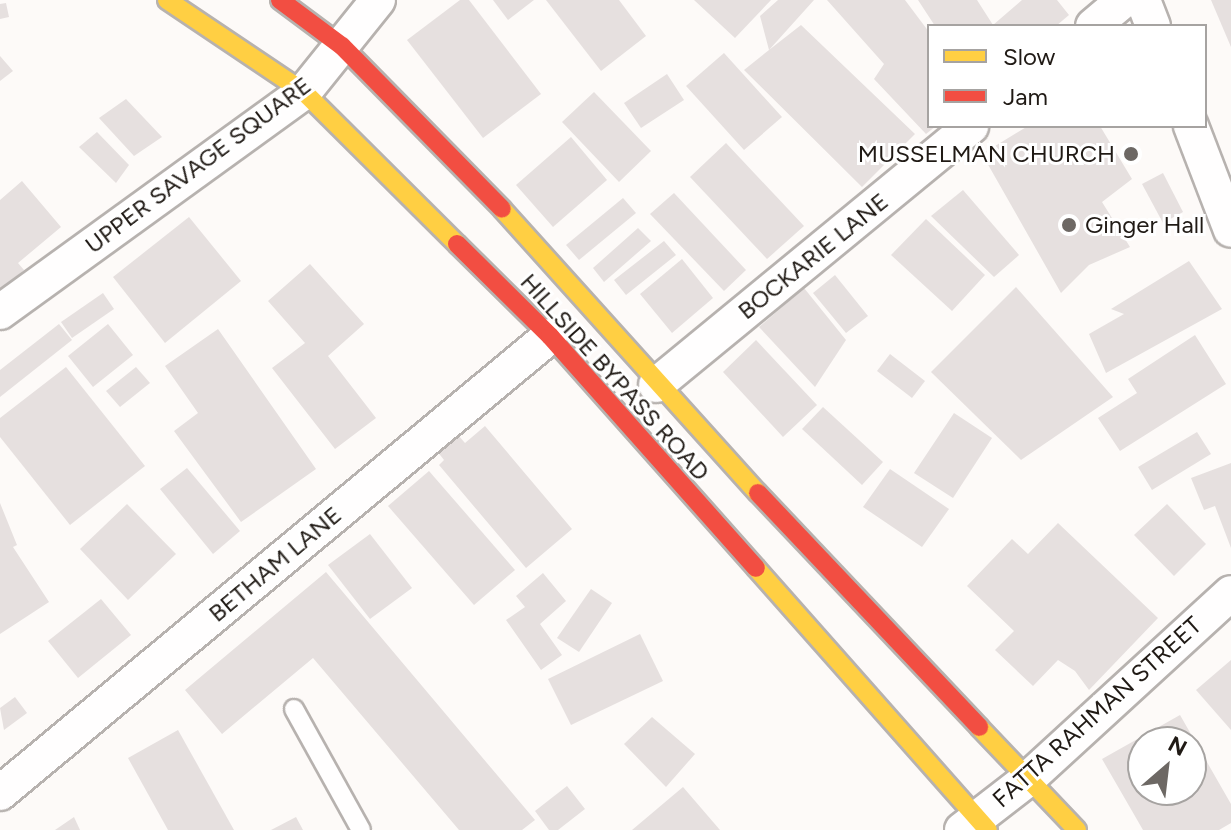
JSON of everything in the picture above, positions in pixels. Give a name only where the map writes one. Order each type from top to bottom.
[{"type":"street","name":"HILLSIDE BYPASS ROAD","points":[[167,0],[304,92],[550,336],[976,826]]},
{"type":"street","name":"HILLSIDE BYPASS ROAD","points":[[280,0],[342,46],[469,171],[656,385],[1077,830]]},
{"type":"street","name":"UPPER SAVAGE SQUARE","points":[[0,312],[304,92],[378,0]]},
{"type":"street","points":[[1095,24],[1124,0]]},
{"type":"street","points":[[1143,0],[1152,24]]},
{"type":"street","name":"BOCKARIE LANE","points":[[656,385],[969,128]]},
{"type":"street","points":[[1192,128],[1231,230]]},
{"type":"street","name":"BETHAM LANE","points":[[0,793],[550,336]]},
{"type":"street","name":"FATTA RAHMAN STREET","points":[[976,826],[1231,593]]},
{"type":"lane","points":[[294,709],[361,830]]},
{"type":"building","points":[[460,0],[469,0],[541,94],[483,138],[407,40]]},
{"type":"building","points":[[493,0],[534,0],[508,20]]},
{"type":"building","points":[[546,0],[619,0],[646,36],[601,71]]},
{"type":"building","points":[[694,0],[771,0],[735,38]]},
{"type":"building","points":[[778,0],[814,0],[769,50],[760,16]]},
{"type":"building","points":[[827,0],[905,0],[927,29],[927,128],[934,128],[926,134],[874,79],[884,64]]},
{"type":"building","points":[[918,0],[977,0],[992,24],[934,24]]},
{"type":"building","points":[[1022,0],[1057,0],[1069,15],[1058,24],[994,24]]},
{"type":"building","points":[[1211,0],[1231,0],[1231,47]]},
{"type":"building","points":[[6,3],[9,17],[0,19],[0,4]]},
{"type":"building","points":[[801,25],[915,134],[862,187],[744,70]]},
{"type":"building","points":[[724,53],[782,117],[744,150],[686,86]]},
{"type":"building","points":[[0,56],[13,71],[0,81]]},
{"type":"building","points":[[667,74],[684,100],[641,128],[624,103]]},
{"type":"building","points":[[594,92],[651,151],[619,182],[562,122]]},
{"type":"building","points":[[126,99],[162,137],[134,156],[99,118]]},
{"type":"building","name":"Ginger Hall","points":[[1025,128],[1101,128],[1132,179],[1102,202],[1130,247],[1089,265],[1061,293],[982,154]]},
{"type":"building","points":[[97,132],[129,165],[116,183],[79,147]]},
{"type":"building","points":[[571,137],[607,180],[553,227],[516,185]]},
{"type":"building","points":[[726,143],[804,226],[767,259],[690,177]]},
{"type":"building","points":[[1163,173],[1183,212],[1163,223],[1142,184]]},
{"type":"building","points":[[22,181],[61,227],[18,263],[24,270],[0,290],[0,200]]},
{"type":"building","points":[[963,190],[1019,255],[994,277],[931,216]]},
{"type":"building","points":[[674,193],[746,270],[724,291],[650,214]]},
{"type":"building","points":[[623,198],[636,213],[579,260],[566,245]]},
{"type":"building","points":[[189,217],[241,281],[165,343],[113,277]]},
{"type":"building","points":[[926,219],[985,275],[952,311],[891,255]]},
{"type":"building","points":[[638,228],[651,241],[604,282],[593,268]]},
{"type":"building","points":[[664,241],[676,255],[626,295],[614,280]]},
{"type":"building","points":[[682,259],[713,298],[672,333],[640,294]]},
{"type":"building","points":[[1189,261],[1222,309],[1106,373],[1089,334],[1124,314],[1111,309]]},
{"type":"building","points":[[310,264],[364,324],[328,356],[376,418],[335,449],[272,368],[305,343],[268,301]]},
{"type":"building","points":[[835,275],[868,316],[846,333],[813,293]]},
{"type":"building","points":[[1016,287],[1113,397],[1021,460],[931,372]]},
{"type":"building","points":[[804,288],[846,340],[815,387],[759,327]]},
{"type":"building","points":[[103,293],[114,309],[72,338],[61,322]]},
{"type":"building","points":[[59,324],[72,340],[0,397],[0,370]]},
{"type":"building","points":[[108,324],[133,355],[93,387],[68,356]]},
{"type":"building","points":[[218,329],[316,469],[241,522],[174,431],[198,413],[165,366]]},
{"type":"building","points":[[1195,335],[1226,384],[1120,451],[1098,418],[1137,393],[1128,379]]},
{"type":"building","points":[[756,340],[817,405],[783,437],[723,372]]},
{"type":"building","points":[[890,354],[925,381],[912,398],[877,371]]},
{"type":"building","points":[[66,367],[145,466],[70,525],[0,437],[0,418]]},
{"type":"building","points":[[136,367],[150,383],[120,407],[106,391]]},
{"type":"building","points":[[823,407],[883,462],[862,485],[802,429]]},
{"type":"building","points":[[954,413],[992,438],[953,498],[914,473]]},
{"type":"building","points":[[485,426],[572,529],[526,568],[439,465],[444,460],[437,451],[458,435],[465,443]]},
{"type":"building","points":[[1197,432],[1211,454],[1152,490],[1138,467]]},
{"type":"building","points":[[1231,463],[1231,548],[1215,506],[1204,510],[1191,478]]},
{"type":"building","points":[[187,468],[240,531],[213,554],[160,489]]},
{"type":"building","points":[[890,469],[949,509],[922,547],[863,507]]},
{"type":"building","points":[[429,471],[515,570],[474,605],[388,506]]},
{"type":"building","points":[[0,503],[17,545],[13,547],[49,602],[0,634]]},
{"type":"building","points":[[127,504],[176,554],[128,600],[80,549]]},
{"type":"building","points":[[1167,504],[1206,544],[1174,576],[1134,535]]},
{"type":"building","points":[[1058,523],[1158,618],[1089,690],[1075,671],[1058,660],[1033,686],[995,650],[1014,631],[967,586],[1012,539],[1028,554]]},
{"type":"building","points":[[370,534],[412,588],[370,619],[328,565]]},
{"type":"building","points":[[326,572],[535,820],[522,830],[459,830],[313,658],[222,734],[185,690]]},
{"type":"building","points":[[543,573],[566,601],[540,624],[562,655],[541,670],[506,620],[525,607],[516,596]]},
{"type":"building","points":[[591,589],[612,603],[579,652],[557,638]]},
{"type":"building","points":[[101,599],[131,635],[78,678],[48,641]]},
{"type":"building","points":[[640,634],[663,681],[571,725],[548,679]]},
{"type":"building","points":[[1231,660],[1231,730],[1196,690]]},
{"type":"building","points":[[15,697],[27,713],[4,730],[0,708]]},
{"type":"building","points":[[1180,715],[1186,726],[1160,726]]},
{"type":"building","points":[[652,717],[695,754],[666,787],[624,744]]},
{"type":"building","points":[[178,730],[234,830],[168,830],[128,758]]},
{"type":"building","points":[[1127,745],[1127,802],[1102,759]]},
{"type":"building","points":[[1207,762],[1231,804],[1231,823],[1219,830],[1143,830],[1129,806],[1207,806]]},
{"type":"building","points":[[567,786],[585,809],[558,830],[549,830],[535,811]]},
{"type":"building","points":[[683,787],[720,830],[632,830]]},
{"type":"building","points":[[74,817],[80,830],[55,830]]},
{"type":"building","points":[[296,817],[303,830],[271,830]]},
{"type":"traffic: slow","points":[[167,0],[304,92],[457,244]]},
{"type":"traffic: slow","points":[[502,209],[758,493]]},
{"type":"traffic: slow","points":[[756,568],[988,830]]},
{"type":"traffic: slow","points":[[979,727],[1077,830]]},
{"type":"traffic: jam","points":[[280,0],[342,46],[502,209]]},
{"type":"traffic: jam","points":[[457,244],[550,336],[756,568]]},
{"type":"traffic: jam","points":[[758,493],[979,727]]},
{"type":"place","name":"MUSSELMAN CHURCH","points":[[1131,154]]},
{"type":"place","name":"Ginger Hall","points":[[1069,225]]}]
